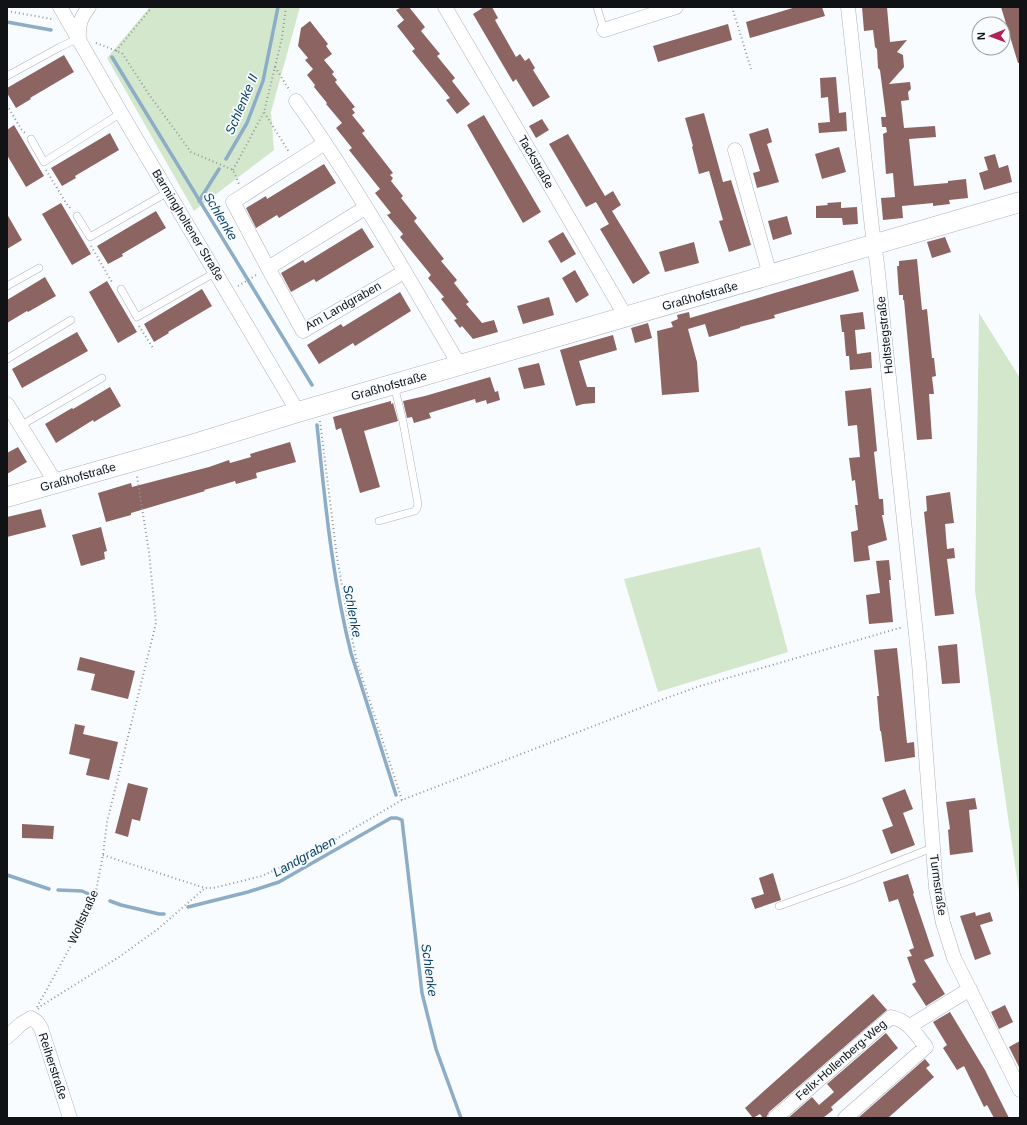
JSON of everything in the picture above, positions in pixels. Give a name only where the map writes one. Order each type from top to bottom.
[{"type":"street","name":"Barmingholtener Straße","points":[[60,7],[298,412]]},
{"type":"street","points":[[81,42],[78,29],[82,16],[89,7]]},
{"type":"street","name":"Tackstraße","points":[[445,7],[626,317]]},
{"type":"street","points":[[604,30],[661,9],[676,7]]},
{"type":"street","name":"Holtstegstraße","points":[[848,7],[919,663]]},
{"type":"street","points":[[296,101],[325,143],[460,366]]},
{"type":"street","name":"Am Landgraben","points":[[325,143],[233,202],[264,271],[303,332],[404,272]]},
{"type":"street","points":[[735,150],[770,275]]},
{"type":"street","name":"Graßhofstraße","points":[[7,497],[135,461],[298,412],[1020,202]]},
{"type":"street","points":[[264,271],[365,208]]},
{"type":"street","points":[[7,404],[56,483]]},
{"type":"street","name":"Turmstraße","points":[[919,663],[932,848],[936,888],[943,923],[954,958],[1020,1090]]},
{"type":"street","points":[[910,1026],[970,989]]},
{"type":"street","name":"Felix-Hollenberg-Weg","points":[[775,1118],[891,1017],[901,1019],[910,1026],[926,1047],[845,1118]]},
{"type":"street","points":[[7,1037],[21,1024],[31,1018]]},
{"type":"street","name":"Reiherstraße","points":[[31,1018],[37,1022],[41,1028],[70,1118]]},
{"type":"lane","points":[[597,7],[604,30]]},
{"type":"lane","points":[[7,76],[60,46],[81,42]]},
{"type":"lane","points":[[30,140],[44,162],[121,112]]},
{"type":"lane","points":[[77,216],[90,237],[168,192]]},
{"type":"lane","points":[[7,286],[39,268]]},
{"type":"lane","points":[[121,289],[137,317],[216,272]]},
{"type":"lane","points":[[7,359],[71,320]]},
{"type":"lane","points":[[20,426],[102,378]]},
{"type":"lane","points":[[379,521],[414,511],[418,504],[394,385]]},
{"type":"lane","points":[[779,906],[851,880],[932,848]]},
{"type":"path","points":[[116,51],[152,7]]},
{"type":"path","points":[[233,170],[264,112],[282,38],[286,7]]},
{"type":"path","points":[[732,7],[750,69]]},
{"type":"path","points":[[7,11],[53,20]]},
{"type":"path","points":[[81,42],[96,43],[122,54],[150,96],[191,152],[233,170],[245,195]]},
{"type":"path","points":[[275,67],[296,101]]},
{"type":"path","points":[[7,106],[21,129],[30,140]]},
{"type":"path","points":[[264,112],[295,162]]},
{"type":"path","points":[[44,162],[45,169],[66,204],[77,216]]},
{"type":"path","points":[[90,237],[91,246],[110,278],[114,284],[121,289]]},
{"type":"path","points":[[243,283],[264,271]]},
{"type":"path","points":[[137,317],[140,327],[153,348]]},
{"type":"path","points":[[318,407],[337,557],[347,614],[358,662],[402,800]]},
{"type":"path","name":"Wolfstraße","points":[[31,1018],[84,922],[95,896],[103,855],[107,822],[156,623],[149,553],[135,461]]},
{"type":"path","points":[[103,855],[205,888],[213,888],[262,876],[312,853],[402,800],[700,686],[914,624]]},
{"type":"path","points":[[31,1018],[41,1006],[119,957],[158,929],[205,888]]},
{"type":"green space","points":[[150,7],[300,7],[271,112],[274,150],[194,211],[107,58]]},
{"type":"green space","points":[[979,313],[1020,378],[1020,899],[975,591]]},
{"type":"green space","points":[[760,547],[788,652],[658,692],[624,579]]},
{"type":"building","points":[[402,7],[409,7],[425,27],[421,31],[440,54],[437,56],[455,78],[452,81],[470,104],[457,114],[446,100],[450,98],[412,51],[415,49],[397,26],[404,20],[396,10]]},
{"type":"building","points":[[484,7],[492,7],[498,18],[495,20],[516,57],[520,54],[525,61],[529,58],[535,68],[533,70],[550,97],[533,107],[516,79],[513,82],[473,14]]},
{"type":"building","points":[[796,7],[822,7],[825,16],[750,38],[746,22]]},
{"type":"building","points":[[862,7],[887,7],[890,42],[907,40],[897,52],[903,55],[904,67],[889,84],[910,82],[911,89],[908,92],[909,100],[901,101],[904,128],[935,126],[936,137],[909,139],[914,186],[948,183],[948,181],[966,179],[968,198],[949,200],[950,204],[933,206],[933,203],[902,206],[903,218],[883,220],[881,198],[895,197],[893,173],[886,174],[883,134],[887,132],[886,127],[882,127],[881,117],[886,117],[880,70],[878,68],[877,49],[875,47],[873,30],[864,31]]},
{"type":"building","points":[[1001,7],[1020,7],[1020,63],[1018,63],[1011,40],[1011,16],[1004,16]]},
{"type":"building","points":[[310,21],[328,44],[326,46],[332,54],[324,60],[334,72],[332,74],[337,80],[335,82],[355,107],[352,109],[355,113],[352,115],[365,131],[362,133],[393,173],[390,175],[393,178],[391,181],[403,196],[401,198],[417,218],[414,221],[444,259],[441,261],[457,280],[454,283],[469,302],[466,304],[482,323],[494,320],[498,332],[473,339],[462,326],[460,328],[454,320],[457,319],[441,299],[444,297],[428,278],[431,275],[400,237],[403,234],[387,215],[391,213],[375,193],[380,189],[349,150],[352,148],[336,128],[342,123],[326,104],[327,103],[314,87],[315,85],[307,75],[313,69],[305,60],[308,58],[298,46],[301,28]]},
{"type":"building","points":[[728,24],[732,40],[658,62],[653,46]]},
{"type":"building","points":[[64,55],[74,72],[16,108],[7,93],[7,88]]},
{"type":"building","points":[[836,77],[839,113],[846,112],[847,131],[819,133],[818,123],[830,122],[828,97],[821,98],[820,78]]},
{"type":"building","points":[[704,113],[723,182],[731,180],[751,245],[729,252],[719,221],[723,220],[709,171],[699,174],[685,118]]},
{"type":"building","points":[[484,115],[541,212],[523,223],[467,125]]},
{"type":"building","points":[[542,119],[549,130],[536,138],[529,126]]},
{"type":"building","points":[[14,125],[44,176],[26,187],[7,155],[7,130]]},
{"type":"building","points":[[768,128],[772,142],[767,144],[779,182],[757,188],[753,173],[760,171],[749,134]]},
{"type":"building","points":[[110,133],[119,150],[75,176],[76,178],[62,186],[51,168]]},
{"type":"building","points":[[568,134],[605,196],[613,191],[621,205],[612,211],[650,273],[633,284],[600,229],[609,224],[596,202],[586,207],[549,144]]},
{"type":"building","points":[[839,147],[846,172],[822,179],[815,154]]},
{"type":"building","points":[[995,154],[999,168],[1008,165],[1012,182],[984,190],[979,173],[988,170],[984,157]]},
{"type":"building","points":[[324,164],[336,183],[279,218],[277,215],[256,228],[246,208],[266,196],[267,199]]},
{"type":"building","points":[[841,202],[841,208],[857,207],[858,224],[843,225],[842,218],[816,218],[816,206],[828,205],[827,203]]},
{"type":"building","points":[[61,203],[91,254],[72,265],[42,214]]},
{"type":"building","points":[[156,211],[166,228],[108,264],[97,246]]},
{"type":"building","points":[[7,214],[22,240],[7,249]]},
{"type":"building","points":[[787,216],[792,234],[773,240],[768,221]]},
{"type":"building","points":[[362,228],[374,247],[316,282],[314,279],[291,292],[281,273],[303,260],[305,263]]},
{"type":"building","points":[[563,232],[576,254],[561,263],[548,241]]},
{"type":"building","points":[[945,237],[951,252],[932,258],[927,242]]},
{"type":"building","points":[[694,242],[699,263],[665,272],[659,252]]},
{"type":"building","points":[[917,259],[922,310],[927,309],[932,358],[934,358],[936,376],[932,377],[934,394],[929,394],[932,439],[917,440],[904,300],[903,295],[899,295],[897,266],[899,266],[899,261]]},
{"type":"building","points":[[575,270],[589,295],[576,303],[562,278]]},
{"type":"building","points":[[853,270],[859,291],[774,315],[775,318],[709,337],[705,324],[688,329],[697,362],[699,392],[662,395],[657,331],[673,327],[671,322],[678,319],[677,315],[689,312],[690,318]]},
{"type":"building","points":[[45,277],[56,296],[7,323],[7,300]]},
{"type":"building","points":[[107,281],[137,332],[118,343],[89,292]]},
{"type":"building","points":[[202,289],[212,306],[154,342],[144,324]]},
{"type":"building","points":[[400,292],[411,311],[355,346],[353,343],[319,364],[307,345],[341,324],[343,327]]},
{"type":"building","points":[[549,297],[554,315],[523,324],[517,306]]},
{"type":"building","points":[[863,312],[865,329],[855,330],[857,354],[871,352],[872,368],[850,370],[849,356],[846,356],[844,332],[842,332],[840,315]]},
{"type":"building","points":[[648,323],[652,338],[635,343],[631,328]]},
{"type":"building","points":[[77,332],[88,351],[22,388],[12,369]]},
{"type":"building","points":[[613,335],[617,350],[579,361],[587,387],[595,387],[595,403],[576,406],[560,350]]},
{"type":"building","points":[[539,363],[545,385],[524,389],[518,368]]},
{"type":"building","points":[[490,377],[495,392],[498,391],[500,400],[487,404],[486,400],[476,403],[475,399],[429,413],[431,418],[414,423],[412,417],[407,418],[403,401]]},
{"type":"building","points":[[110,387],[121,406],[94,422],[93,420],[56,443],[45,424]]},
{"type":"building","points":[[871,388],[877,451],[874,452],[879,499],[883,499],[884,515],[882,515],[887,540],[868,546],[870,560],[854,562],[851,532],[858,530],[855,505],[858,505],[855,480],[852,481],[849,458],[860,457],[857,425],[848,426],[845,391]]},
{"type":"building","points":[[391,401],[391,404],[393,403],[398,421],[364,431],[380,487],[360,493],[341,428],[336,430],[333,417]]},
{"type":"building","points":[[290,442],[296,462],[256,473],[257,478],[236,484],[235,481],[204,490],[205,491],[106,522],[98,493],[131,483],[132,487],[209,467],[229,460],[230,463],[251,457],[250,454]]},
{"type":"building","points":[[18,447],[27,462],[7,474],[7,453]]},
{"type":"building","points":[[950,492],[954,523],[945,524],[947,549],[954,548],[955,558],[947,559],[954,614],[935,616],[924,512],[927,511],[926,496]]},
{"type":"building","points":[[41,509],[46,527],[7,537],[7,517]]},
{"type":"building","points":[[101,527],[107,551],[104,552],[105,559],[81,566],[72,535]]},
{"type":"building","points":[[889,560],[891,580],[889,580],[893,622],[869,624],[866,595],[880,593],[876,561]]},
{"type":"building","points":[[957,644],[960,683],[942,684],[938,646]]},
{"type":"building","points":[[897,648],[907,743],[914,742],[915,757],[885,762],[880,731],[877,696],[879,696],[874,650]]},
{"type":"building","points":[[80,657],[135,671],[128,699],[91,690],[95,674],[77,670]]},
{"type":"building","points":[[75,724],[85,726],[83,734],[118,742],[109,780],[86,775],[90,759],[69,754]]},
{"type":"building","points":[[128,783],[148,788],[140,821],[132,819],[128,837],[115,833]]},
{"type":"building","points":[[905,789],[913,809],[903,813],[915,845],[891,854],[882,830],[893,826],[882,798]]},
{"type":"building","points":[[975,798],[977,809],[969,810],[973,852],[950,855],[948,830],[950,829],[946,802]]},
{"type":"building","points":[[22,824],[54,826],[53,839],[22,838]]},
{"type":"building","points":[[773,873],[781,900],[755,909],[751,898],[764,894],[759,878]]},
{"type":"building","points":[[908,874],[914,893],[913,894],[934,956],[924,960],[945,994],[926,1006],[912,984],[916,982],[907,957],[912,956],[909,950],[914,948],[898,899],[889,902],[883,882]]},
{"type":"building","points":[[975,912],[976,916],[990,912],[993,921],[980,925],[991,954],[975,960],[960,916]]},
{"type":"building","points":[[873,994],[887,1010],[769,1112],[766,1118],[763,1118],[760,1114],[753,1118],[745,1108]]},
{"type":"building","points":[[1005,1005],[1013,1022],[999,1029],[991,1012]]},
{"type":"building","points":[[950,1012],[985,1070],[1009,1118],[994,1118],[987,1105],[984,1107],[964,1066],[957,1070],[943,1048],[947,1045],[933,1022]]},
{"type":"building","points":[[886,1033],[898,1048],[831,1107],[833,1110],[823,1118],[788,1118],[812,1097],[819,1105],[834,1092],[827,1084]]},
{"type":"building","points":[[1020,1041],[1020,1069],[1009,1047]]},
{"type":"building","points":[[925,1059],[930,1065],[926,1068],[934,1077],[888,1118],[858,1118]]},
{"type":"waterway","name":"Schlenke II","points":[[226,159],[247,123],[263,81],[278,7]]},
{"type":"waterway","name":"Schlenke","points":[[7,22],[51,30]]},
{"type":"waterway","name":"Schlenke","points":[[112,57],[312,385]]},
{"type":"waterway","name":"Schlenke II","points":[[199,201],[219,169]]},
{"type":"waterway","name":"Schlenke","points":[[317,425],[330,539],[344,625],[351,653],[396,795]]},
{"type":"waterway","name":"Schlenke","points":[[188,907],[248,892],[279,882],[391,818],[402,820],[422,993],[436,1049],[461,1118]]},
{"type":"waterway","name":"Landgraben","points":[[7,875],[49,889]]},
{"type":"waterway","name":"Landgraben","points":[[58,890],[82,891],[91,895]]},
{"type":"waterway","name":"Landgraben","points":[[110,901],[121,905],[164,914]]}]
